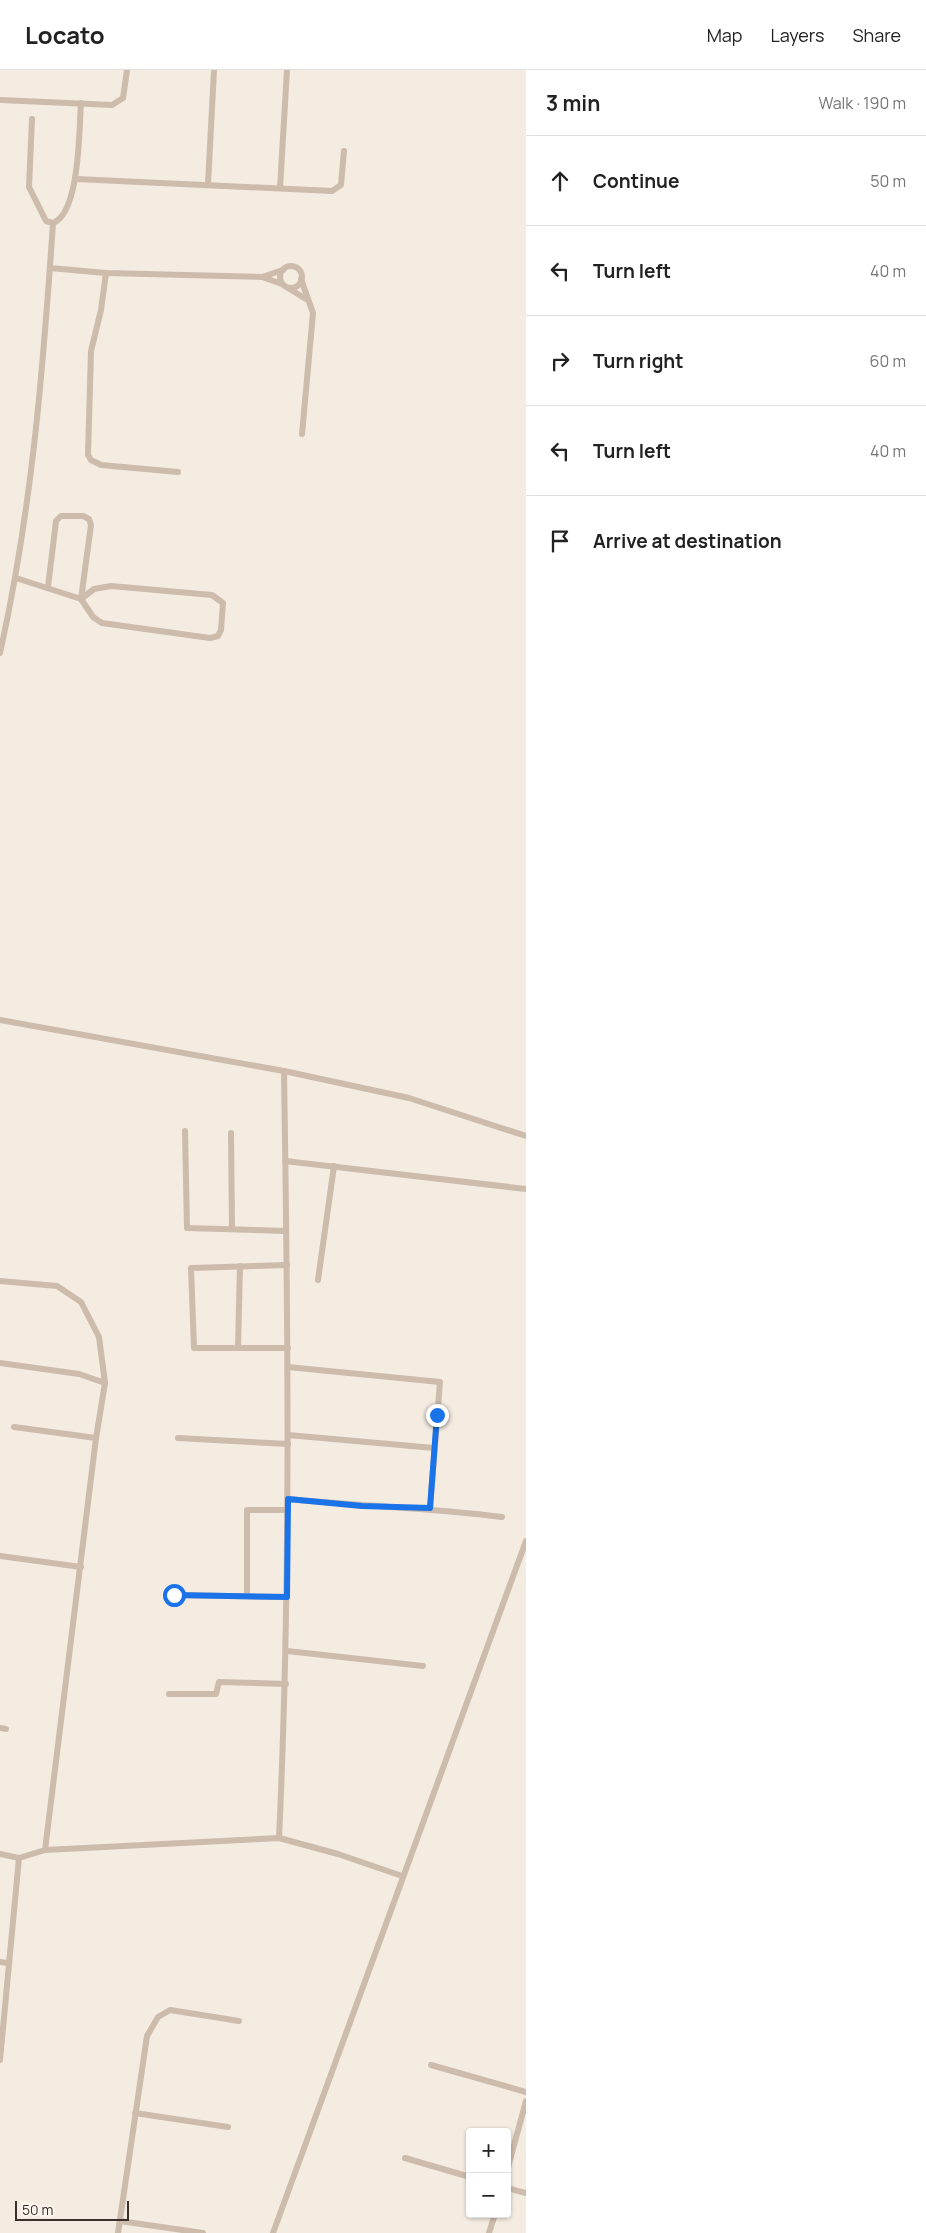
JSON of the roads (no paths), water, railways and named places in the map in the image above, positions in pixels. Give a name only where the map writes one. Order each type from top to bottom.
[{"type":"lane","points":[[0,100],[112,105],[121,101],[124,94],[127,70]]},
{"type":"lane","points":[[208,184],[214,70]]},
{"type":"lane","points":[[280,188],[287,70]]},
{"type":"lane","points":[[52,223],[58,220],[70,200],[76,179],[81,103]]},
{"type":"lane","points":[[32,119],[29,187],[44,218],[52,223]]},
{"type":"lane","points":[[76,179],[336,190],[342,182],[344,151]]},
{"type":"lane","points":[[0,652],[16,578],[35,446],[52,223]]},
{"type":"lane","points":[[262,277],[289,267],[296,268],[300,273],[306,299],[313,313],[302,434]]},
{"type":"lane","points":[[50,268],[106,273],[262,277],[285,286],[306,299]]},
{"type":"lane","points":[[283,270],[280,277],[285,286]]},
{"type":"lane","points":[[106,273],[101,310],[91,351],[88,455],[90,460],[101,465],[178,472]]},
{"type":"lane","points":[[285,286],[298,286],[301,280]]},
{"type":"lane","points":[[48,587],[56,521],[61,516],[86,517],[91,525],[81,598]]},
{"type":"lane","points":[[16,578],[81,598],[93,617],[112,626],[210,638],[218,636],[222,630],[223,603],[212,595],[111,586],[94,589],[81,598]]},
{"type":"lane","points":[[0,1020],[284,1071],[409,1098],[526,1136]]},
{"type":"lane","points":[[279,1838],[287,1651],[288,1510],[284,1071]]},
{"type":"lane","points":[[185,1131],[188,1228],[286,1230]]},
{"type":"lane","points":[[231,1133],[232,1229]]},
{"type":"lane","points":[[285,1161],[526,1189]]},
{"type":"lane","points":[[318,1280],[334,1166]]},
{"type":"lane","points":[[287,1265],[192,1268],[194,1348],[288,1348]]},
{"type":"lane","points":[[238,1348],[240,1266]]},
{"type":"lane","points":[[0,1282],[57,1286],[81,1302],[99,1337],[105,1383],[96,1438],[45,1850]]},
{"type":"lane","points":[[0,1363],[79,1374],[105,1383]]},
{"type":"lane","points":[[288,1367],[440,1382],[430,1508]]},
{"type":"lane","points":[[14,1427],[96,1438]]},
{"type":"lane","points":[[288,1435],[434,1448]]},
{"type":"lane","points":[[178,1438],[288,1444]]},
{"type":"lane","points":[[288,1499],[362,1506],[430,1508],[502,1517]]},
{"type":"lane","points":[[247,1596],[246,1510],[288,1510]]},
{"type":"lane","points":[[273,2233],[526,1541]]},
{"type":"lane","points":[[0,1556],[81,1567]]},
{"type":"lane","points":[[174,1595],[287,1597]]},
{"type":"lane","points":[[287,1651],[423,1666]]},
{"type":"lane","points":[[169,1694],[216,1694],[219,1682],[286,1684]]},
{"type":"lane","points":[[0,1854],[19,1858],[45,1850],[279,1838],[338,1854],[402,1876]]},
{"type":"lane","points":[[0,2060],[19,1858]]},
{"type":"lane","points":[[0,1962],[8,1963]]},
{"type":"lane","points":[[118,2233],[147,2036],[158,2017],[170,2010],[239,2021]]},
{"type":"lane","points":[[431,2065],[526,2092]]},
{"type":"lane","points":[[511,2156],[526,2101]]},
{"type":"lane","points":[[135,2113],[228,2127]]},
{"type":"lane","points":[[405,2158],[466,2176]]},
{"type":"lane","points":[[511,2189],[526,2193]]},
{"type":"lane","points":[[489,2233],[494,2218]]},
{"type":"lane","points":[[120,2221],[203,2233]]}]
